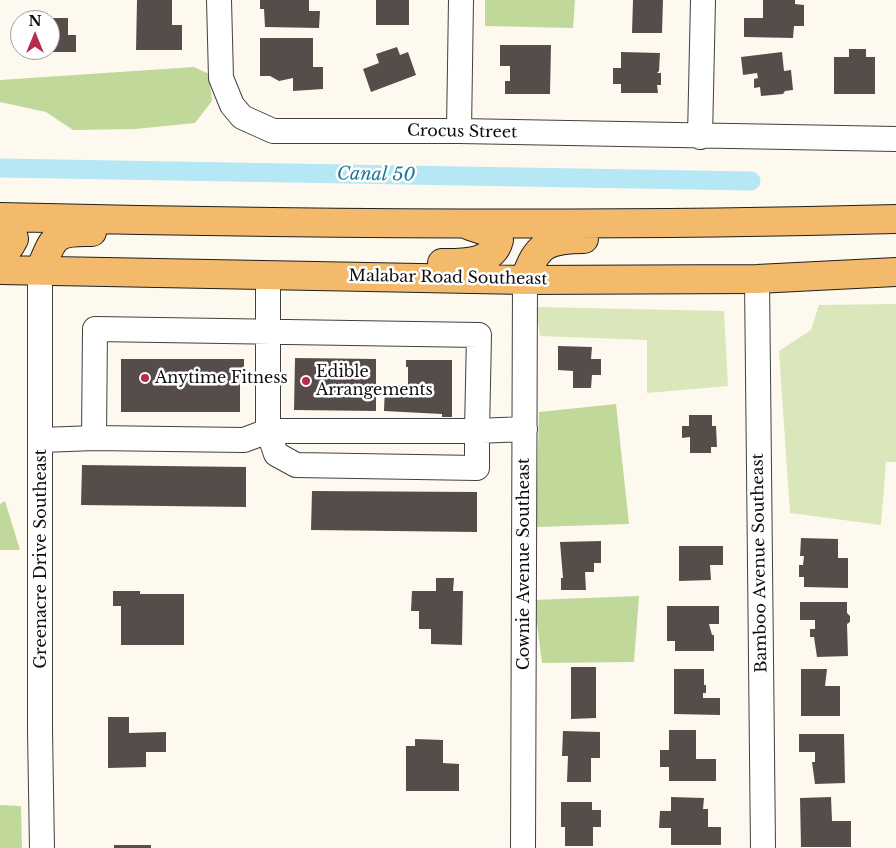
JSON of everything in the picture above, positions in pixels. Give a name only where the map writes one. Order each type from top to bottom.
[{"type":"main road","points":[[4,222],[464,224],[785,222],[896,219]]},
{"type":"main road","points":[[0,252],[10,246],[14,239],[4,222]]},
{"type":"main road","points":[[4,222],[27,235],[39,253],[40,270]]},
{"type":"main road","points":[[40,270],[51,244],[60,234],[72,231],[255,234],[306,222]]},
{"type":"main road","points":[[525,280],[536,252],[556,240],[747,237],[785,222]]},
{"type":"main road","points":[[281,275],[328,262],[474,262],[490,255],[497,248],[499,240],[496,235],[464,224]]},
{"type":"main road","name":"Malabar Road Southeast","points":[[0,270],[525,280],[757,279],[896,272]]},
{"type":"street","name":"Crocus Street","points":[[219,0],[220,78],[232,105],[242,117],[273,131],[460,131],[700,137],[896,139]]},
{"type":"street","points":[[460,131],[461,0]]},
{"type":"street","points":[[700,137],[703,0]]},
{"type":"street","name":"Greenacre Drive Southeast","points":[[40,270],[42,440],[40,731],[42,848]]},
{"type":"street","points":[[94,438],[95,329],[268,332],[479,335],[477,468],[296,465],[276,454],[268,431],[268,332],[281,275]]},
{"type":"street","name":"Bamboo Avenue Southeast","points":[[757,279],[763,848]]},
{"type":"street","name":"Cownie Avenue Southeast","points":[[523,848],[525,280]]},
{"type":"street","points":[[42,440],[94,438],[244,440],[268,431],[477,431],[524,429]]},
{"type":"green space","points":[[485,0],[575,0],[573,28],[485,26]]},
{"type":"green space","points":[[194,67],[209,74],[212,101],[195,123],[135,129],[73,130],[46,112],[0,102],[0,80]]},
{"type":"green space","points":[[896,304],[896,462],[886,462],[881,525],[790,513],[779,351],[811,330],[819,305]]},
{"type":"green space","points":[[536,307],[724,311],[728,386],[647,393],[647,340],[540,336]]},
{"type":"green space","points":[[616,404],[629,524],[536,527],[539,412]]},
{"type":"green space","points":[[5,501],[20,550],[0,550],[0,504]]},
{"type":"green space","points":[[639,596],[634,662],[542,663],[534,600]]},
{"type":"green space","points":[[0,805],[21,806],[22,848],[0,848]]},
{"type":"building","points":[[137,0],[172,0],[172,25],[182,25],[182,50],[136,50]]},
{"type":"building","points":[[260,0],[309,0],[309,11],[320,11],[319,28],[265,27],[264,9],[260,9]]},
{"type":"building","points":[[376,0],[409,0],[409,25],[376,25]]},
{"type":"building","points":[[633,0],[663,0],[662,33],[632,33]]},
{"type":"building","points":[[763,0],[795,0],[795,4],[804,5],[804,26],[794,26],[793,38],[744,37],[744,18],[763,18]]},
{"type":"building","points":[[60,18],[68,18],[68,35],[76,35],[76,52],[60,52]]},
{"type":"building","points":[[260,38],[313,38],[313,67],[323,67],[323,89],[293,91],[293,78],[279,81],[270,76],[260,76]]},
{"type":"building","points":[[500,45],[551,45],[550,94],[505,94],[505,81],[510,81],[510,66],[500,66]]},
{"type":"building","points":[[397,47],[400,55],[408,52],[416,75],[371,92],[363,69],[379,63],[376,54]]},
{"type":"building","points":[[849,49],[866,49],[866,57],[875,57],[875,94],[834,94],[834,57],[849,57]]},
{"type":"building","points":[[621,52],[660,53],[659,71],[657,73],[661,73],[661,85],[657,85],[658,93],[621,93],[621,84],[613,84],[613,68],[621,68]]},
{"type":"building","points":[[782,52],[784,71],[791,70],[793,90],[785,91],[783,94],[761,96],[760,87],[754,88],[754,79],[758,78],[757,73],[743,75],[741,57]]},
{"type":"building","points":[[558,346],[592,347],[591,359],[601,359],[601,375],[592,375],[591,388],[573,388],[573,371],[558,370]]},
{"type":"building","points":[[295,358],[376,359],[376,411],[294,410]]},
{"type":"building","points":[[121,359],[244,359],[244,383],[240,383],[240,412],[121,412]]},
{"type":"building","points":[[406,360],[452,360],[452,417],[442,417],[442,414],[384,411],[385,385],[408,385]]},
{"type":"building","points":[[689,415],[712,415],[712,426],[716,426],[717,447],[711,447],[711,453],[690,453],[690,437],[682,438],[682,426],[689,426]]},
{"type":"building","points":[[82,465],[246,467],[246,507],[81,505]]},
{"type":"building","points":[[312,491],[477,492],[477,532],[311,530]]},
{"type":"building","points":[[801,538],[838,539],[838,558],[848,558],[848,588],[804,587],[804,577],[799,577],[799,565],[803,565],[804,556],[800,556]]},
{"type":"building","points":[[601,541],[601,563],[594,563],[594,572],[585,572],[586,590],[561,590],[561,578],[563,578],[560,542]]},
{"type":"building","points":[[679,546],[723,546],[723,565],[710,565],[711,580],[679,581]]},
{"type":"building","points":[[436,578],[454,578],[453,591],[463,591],[462,645],[431,644],[431,629],[419,629],[419,611],[411,611],[412,591],[436,591]]},
{"type":"building","points":[[113,591],[140,591],[140,594],[184,594],[184,645],[121,645],[121,606],[113,606]]},
{"type":"building","points":[[800,602],[847,602],[847,613],[850,616],[850,622],[847,624],[848,656],[817,657],[814,637],[810,637],[810,629],[815,629],[815,620],[800,620]]},
{"type":"building","points":[[667,606],[719,606],[719,624],[709,624],[712,635],[714,635],[714,651],[675,651],[675,641],[667,641]]},
{"type":"building","points":[[571,667],[596,667],[596,718],[571,719]]},
{"type":"building","points":[[674,669],[704,669],[706,693],[703,693],[703,698],[720,698],[720,715],[674,714]]},
{"type":"building","points":[[801,669],[827,669],[825,686],[840,686],[840,716],[801,716]]},
{"type":"building","points":[[108,717],[129,717],[129,733],[166,732],[166,752],[146,752],[146,767],[108,768]]},
{"type":"building","points":[[669,730],[696,730],[696,759],[716,759],[716,781],[669,781],[669,767],[660,767],[660,750],[669,750]]},
{"type":"building","points":[[563,731],[600,732],[600,758],[591,758],[591,782],[567,782],[568,756],[562,756]]},
{"type":"building","points":[[799,734],[844,734],[845,783],[815,784],[812,762],[815,762],[815,752],[799,752]]},
{"type":"building","points":[[415,739],[443,740],[443,763],[459,764],[459,791],[406,791],[406,746],[415,746]]},
{"type":"building","points":[[671,797],[704,798],[703,809],[708,809],[708,827],[721,827],[721,845],[671,845],[671,828],[659,828],[660,811],[671,811]]},
{"type":"building","points":[[831,797],[832,821],[851,821],[851,847],[801,847],[800,798]]},
{"type":"building","points":[[561,802],[592,802],[592,810],[601,810],[601,827],[593,827],[593,846],[565,846],[565,827],[561,827]]},
{"type":"building","points":[[114,845],[151,845],[151,848],[114,848]]},
{"type":"waterway","name":"Canal 50","points":[[0,168],[751,181]]},
{"type":"place","name":"Anytime Fitness","points":[[145,378]]},
{"type":"place","name":"Edible Arrangements","points":[[306,381]]}]
